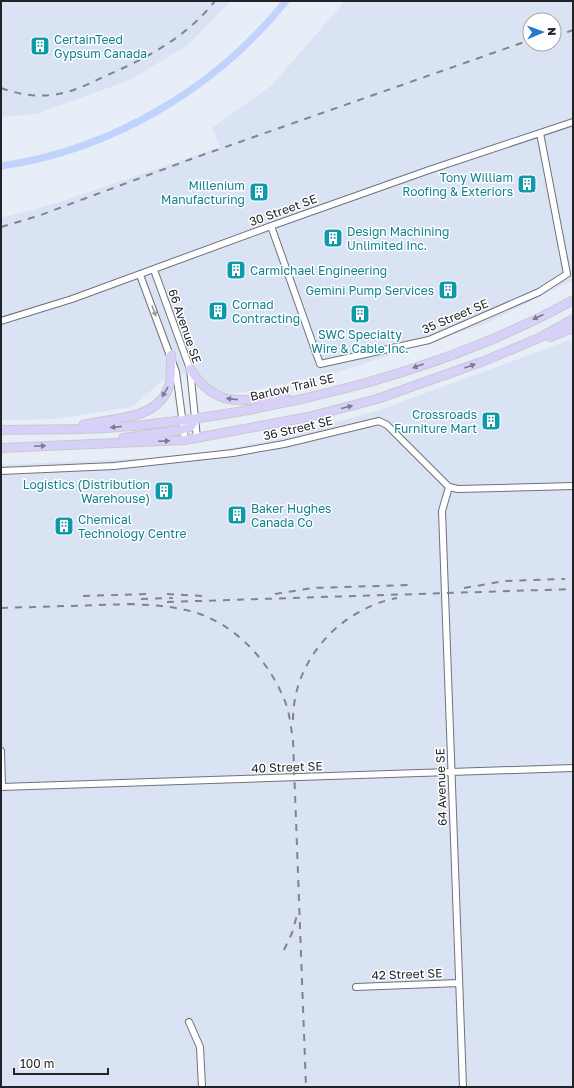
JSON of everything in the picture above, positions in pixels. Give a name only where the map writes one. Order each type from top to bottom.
[{"type":"main road","name":"Barlow Trail SE","points":[[1,430],[183,425],[196,419],[313,396],[407,370],[450,355],[494,338],[573,300]]},
{"type":"main road","points":[[562,325],[573,312]]},
{"type":"main road","points":[[1,448],[185,440],[308,417],[377,399],[484,361],[539,338],[573,319]]},
{"type":"main road","points":[[539,338],[551,336],[573,328]]},
{"type":"main road","points":[[69,429],[128,417],[144,412],[154,405],[168,388],[171,354]]},
{"type":"main road","points":[[190,370],[204,388],[217,397],[246,401],[313,396]]},
{"type":"main road","points":[[97,444],[183,425]]},
{"type":"street","name":"30 Street SE","points":[[1,321],[72,299],[429,170],[573,122]]},
{"type":"street","name":"35 Street SE","points":[[271,226],[320,364],[429,340],[539,292],[567,274],[540,133]]},
{"type":"street","name":"66 Avenue SE","points":[[154,270],[190,370],[197,438]]},
{"type":"street","name":"66 Avenue SE","points":[[140,275],[171,354],[176,372],[185,440]]},
{"type":"street","name":"36 Street SE","points":[[1,471],[114,466],[233,453],[284,444],[379,421],[387,425],[449,487]]},
{"type":"street","points":[[449,487],[458,489],[573,486]]},
{"type":"street","name":"64 Avenue SE","points":[[449,487],[442,512],[463,1087]]},
{"type":"street","points":[[1,751],[2,787]]},
{"type":"street","name":"40 Street SE","points":[[2,787],[573,768]]},
{"type":"street","name":"42 Street SE","points":[[356,987],[459,983]]},
{"type":"street","points":[[189,1022],[200,1047],[202,1087]]},
{"type":"shaded area","points":[[1,1],[231,1],[189,44],[130,80],[36,114],[1,117]]},
{"type":"shaded area","points":[[345,1],[573,1],[573,280],[485,324],[338,372],[241,393],[213,392],[197,370],[163,380],[132,407],[55,419],[1,420],[1,218],[57,203],[220,147],[212,128],[272,85]]},
{"type":"shaded area","points":[[573,339],[573,1087],[1,1087],[1,465],[191,456],[273,440],[379,410]]},
{"type":"waterway","points":[[1,166],[42,158],[83,146],[121,130],[159,110],[194,87],[228,61],[258,32],[286,1]]},
{"type":"railway","points":[[1,88],[14,92],[45,96],[72,91],[85,86],[134,63],[178,37],[204,14],[215,1]]},
{"type":"railway","points":[[562,34],[573,30]]},
{"type":"railway","points":[[1,227],[38,216],[194,158],[522,43]]},
{"type":"railway","points":[[464,588],[505,581],[565,579]]},
{"type":"railway","points":[[275,594],[312,588],[410,585]]},
{"type":"railway","points":[[167,602],[573,589]]},
{"type":"railway","points":[[83,596],[147,594]]},
{"type":"railway","points":[[167,594],[203,596]]},
{"type":"railway","points":[[141,599],[173,598]]},
{"type":"railway","points":[[293,720],[295,698],[301,677],[311,658],[324,641],[339,626],[357,613],[376,604],[397,598]]},
{"type":"railway","points":[[128,604],[163,606],[189,611],[212,619],[227,628],[240,637],[262,661],[280,689],[286,704],[293,740],[306,1087]]},
{"type":"railway","points":[[1,608],[133,604]]},
{"type":"railway","points":[[284,950],[292,933],[297,915]]},
{"type":"place","name":"CertainTeed Gypsum Canada","points":[[40,46]]},
{"type":"place","name":"Tony William Roofing & Exteriors","points":[[527,184]]},
{"type":"place","name":"Millenium Manufacturing","points":[[259,192]]},
{"type":"place","name":"Design Machining Unlimited Inc.","points":[[333,238]]},
{"type":"place","name":"Carmichael Engineering","points":[[236,270]]},
{"type":"place","name":"Gemini Pump Services","points":[[448,290]]},
{"type":"place","name":"Cornad Contracting","points":[[218,311]]},
{"type":"place","name":"SWC Specialty Wire & Cable Inc.","points":[[360,314]]},
{"type":"place","name":"Crossroads Furniture Mart","points":[[491,421]]},
{"type":"place","name":"Logistics (Distribution Warehouse)","points":[[164,491]]},
{"type":"place","name":"Baker Hughes Canada Co","points":[[237,515]]},
{"type":"place","name":"Chemical Technology Centre","points":[[64,526]]}]
